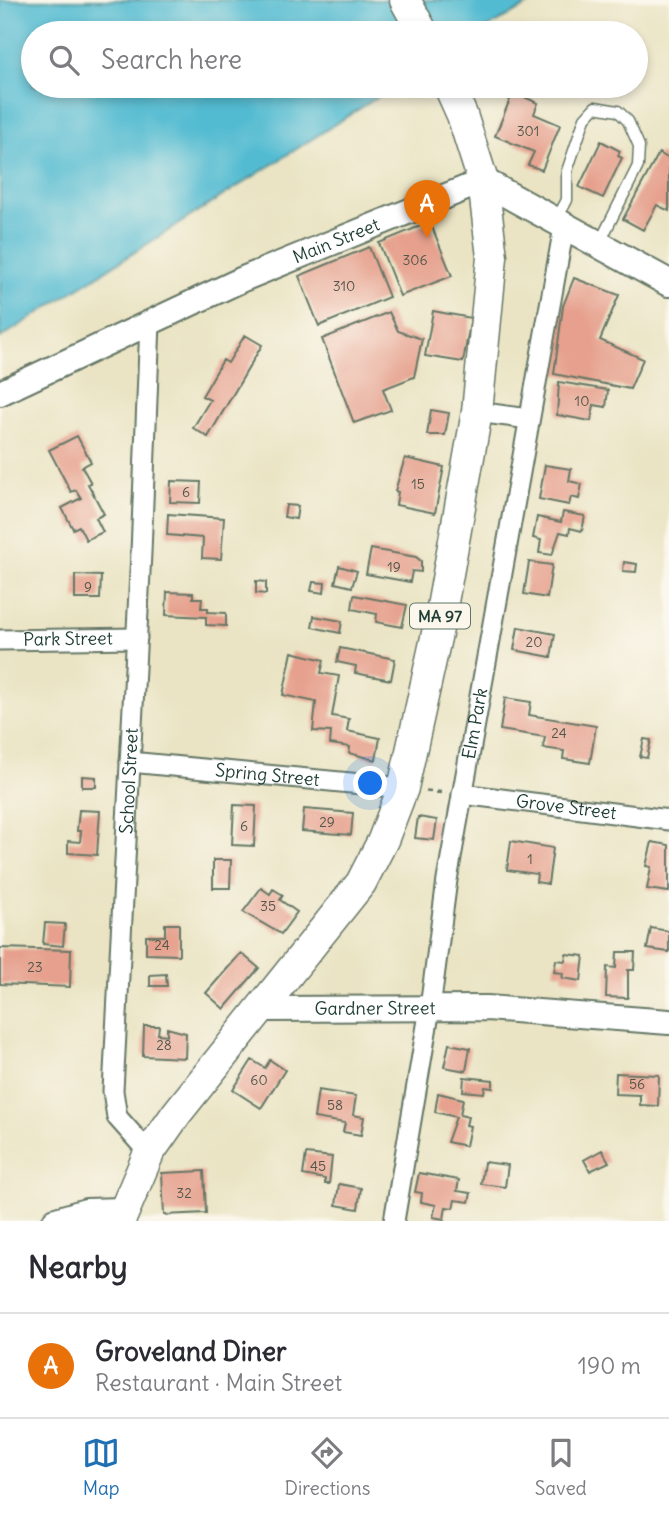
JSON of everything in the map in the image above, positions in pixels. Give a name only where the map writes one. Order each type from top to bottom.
[{"type":"main road","points":[[405,0],[416,21]]},
{"type":"main road","name":"MA 97","points":[[121,1216],[149,1153],[198,1086],[361,883],[383,841],[403,788],[439,624],[477,412],[492,257],[483,181],[454,98]]},
{"type":"main road","points":[[483,181],[669,283]]},
{"type":"main road","points":[[56,1221],[86,1212],[121,1216]]},
{"type":"street","name":"Main Street","points":[[0,393],[243,279],[483,181]]},
{"type":"street","name":"Elm Park","points":[[394,1221],[462,794],[529,419],[559,224]]},
{"type":"street","name":"School Street","points":[[149,1153],[117,1117],[114,1105],[150,322]]},
{"type":"street","points":[[477,412],[529,419]]},
{"type":"street","name":"Park Street","points":[[0,640],[137,638]]},
{"type":"street","name":"Spring Street","points":[[130,762],[403,788]]},
{"type":"street","name":"Grove Street","points":[[462,794],[669,820]]},
{"type":"street","name":"Gardner Street","points":[[262,1009],[430,1008],[550,1011],[669,1022]]},
{"type":"lane","points":[[559,224],[567,200],[567,171],[585,118],[595,107],[618,111],[628,121],[639,146],[638,166],[598,246]]},
{"type":"path","points":[[403,788],[462,794]]},
{"type":"water","points":[[0,0],[537,0],[499,21],[21,21],[21,98],[376,98],[0,338]]},
{"type":"building","points":[[511,98],[527,98],[538,103],[534,114],[560,125],[542,170],[528,165],[534,152],[495,136]]},
{"type":"building","points":[[601,141],[620,151],[618,156],[622,158],[603,198],[579,187]]},
{"type":"building","points":[[659,153],[669,159],[669,211],[657,205],[643,230],[623,219]]},
{"type":"building","points":[[430,222],[452,276],[400,296],[379,243]]},
{"type":"building","points":[[369,247],[389,297],[319,326],[299,276]]},
{"type":"building","points":[[574,278],[619,295],[600,340],[643,359],[630,389],[554,374],[563,306]]},
{"type":"building","points":[[433,311],[471,318],[463,362],[425,356]]},
{"type":"building","points":[[389,312],[398,331],[422,339],[414,377],[383,389],[391,410],[354,423],[322,339]]},
{"type":"building","points":[[245,335],[262,345],[208,437],[193,428],[210,400],[202,396],[223,360],[228,363]]},
{"type":"building","points":[[559,382],[608,390],[606,407],[594,405],[591,421],[557,415]]},
{"type":"building","points":[[431,410],[449,413],[445,435],[427,435]]},
{"type":"building","points":[[77,436],[91,462],[82,467],[104,514],[96,518],[103,532],[86,540],[79,526],[73,529],[62,508],[81,498],[76,490],[71,492],[49,450]]},
{"type":"building","points":[[405,458],[444,467],[435,513],[396,505],[398,492],[395,491]]},
{"type":"building","points":[[545,465],[571,469],[569,481],[582,484],[579,499],[571,497],[569,505],[539,499]]},
{"type":"building","points":[[171,481],[201,482],[200,503],[170,502]]},
{"type":"building","points":[[286,505],[298,506],[296,519],[284,517]]},
{"type":"building","points":[[563,512],[585,516],[582,531],[570,528],[569,534],[560,532],[552,555],[539,553],[541,540],[533,538],[537,517],[561,522]]},
{"type":"building","points":[[168,514],[224,518],[221,559],[202,558],[203,538],[167,535]]},
{"type":"building","points":[[371,549],[416,557],[421,561],[421,572],[412,571],[410,582],[366,574]]},
{"type":"building","points":[[529,562],[552,565],[547,598],[524,594]]},
{"type":"building","points":[[624,562],[637,564],[636,572],[623,571]]},
{"type":"building","points":[[339,566],[357,571],[352,587],[335,583]]},
{"type":"building","points":[[75,575],[101,576],[100,599],[75,599]]},
{"type":"building","points":[[256,581],[266,582],[266,594],[256,593]]},
{"type":"building","points":[[313,582],[325,583],[324,593],[311,591]]},
{"type":"building","points":[[167,592],[193,593],[193,598],[202,598],[201,608],[208,608],[208,612],[226,613],[226,626],[206,625],[206,617],[166,615]]},
{"type":"building","points":[[354,595],[407,605],[402,627],[376,622],[377,614],[352,609]]},
{"type":"building","points":[[314,616],[342,621],[340,633],[312,627]]},
{"type":"building","points":[[518,627],[555,634],[551,657],[514,650]]},
{"type":"building","points":[[340,648],[395,659],[391,680],[355,673],[356,666],[337,662]]},
{"type":"building","points":[[292,652],[324,660],[321,673],[339,676],[332,716],[349,719],[347,731],[380,738],[376,760],[349,753],[350,747],[330,744],[331,732],[313,731],[316,702],[283,695]]},
{"type":"building","points":[[505,698],[531,702],[529,715],[596,726],[590,763],[563,759],[564,751],[543,748],[545,737],[500,730]]},
{"type":"building","points":[[644,739],[651,740],[647,758],[640,757]]},
{"type":"building","points":[[82,776],[96,777],[96,787],[82,787]]},
{"type":"building","points":[[234,805],[256,806],[254,846],[232,845]]},
{"type":"building","points":[[304,809],[353,813],[351,835],[302,831]]},
{"type":"building","points":[[79,810],[100,811],[97,855],[68,853],[68,841],[80,842],[81,831],[77,831]]},
{"type":"building","points":[[418,817],[437,820],[434,840],[415,838]]},
{"type":"building","points":[[511,841],[553,848],[548,884],[536,882],[537,874],[507,870]]},
{"type":"building","points":[[652,842],[669,845],[669,892],[647,889],[651,867],[646,866]]},
{"type":"building","points":[[213,860],[231,860],[230,888],[213,888]]},
{"type":"building","points":[[261,888],[270,894],[273,889],[283,895],[280,900],[297,912],[281,934],[243,912]]},
{"type":"building","points":[[45,923],[65,924],[63,946],[43,944]]},
{"type":"building","points":[[165,924],[179,924],[179,955],[146,954],[146,936],[165,936]]},
{"type":"building","points":[[651,928],[669,931],[669,952],[647,949]]},
{"type":"building","points":[[0,948],[71,950],[70,987],[0,984]]},
{"type":"building","points":[[617,952],[635,952],[634,970],[628,970],[628,998],[606,997],[607,967],[616,968]]},
{"type":"building","points":[[241,953],[259,968],[224,1009],[206,993]]},
{"type":"building","points":[[566,954],[584,956],[581,981],[562,978],[563,973],[554,972],[556,960],[565,961]]},
{"type":"building","points":[[166,974],[167,986],[150,986],[150,975]]},
{"type":"building","points":[[144,1026],[159,1026],[158,1034],[167,1035],[167,1028],[186,1033],[185,1058],[143,1056]]},
{"type":"building","points":[[449,1044],[470,1048],[466,1071],[444,1067]]},
{"type":"building","points":[[252,1060],[265,1068],[270,1060],[285,1070],[261,1108],[233,1090]]},
{"type":"building","points":[[616,1073],[659,1075],[658,1106],[640,1105],[640,1095],[615,1094]]},
{"type":"building","points":[[464,1077],[493,1080],[493,1088],[485,1087],[484,1093],[463,1091]]},
{"type":"building","points":[[318,1090],[356,1096],[353,1115],[364,1117],[361,1135],[343,1132],[345,1123],[314,1118]]},
{"type":"building","points":[[438,1093],[463,1099],[460,1115],[468,1117],[466,1125],[470,1126],[466,1146],[447,1142],[456,1117],[435,1112]]},
{"type":"building","points":[[602,1150],[609,1162],[590,1171],[584,1160]]},
{"type":"building","points":[[306,1154],[332,1157],[329,1184],[325,1184],[325,1179],[303,1175]]},
{"type":"building","points":[[484,1162],[508,1165],[505,1187],[481,1184]]},
{"type":"building","points":[[204,1171],[206,1213],[164,1215],[162,1173]]},
{"type":"building","points":[[419,1173],[459,1180],[457,1191],[471,1193],[469,1202],[455,1200],[453,1208],[446,1207],[444,1219],[433,1217],[436,1205],[421,1202],[422,1193],[415,1192]]},
{"type":"building","points":[[339,1184],[361,1188],[358,1209],[336,1205]]},
{"type":"place","name":"Groveland Diner","points":[[427,238]]}]
